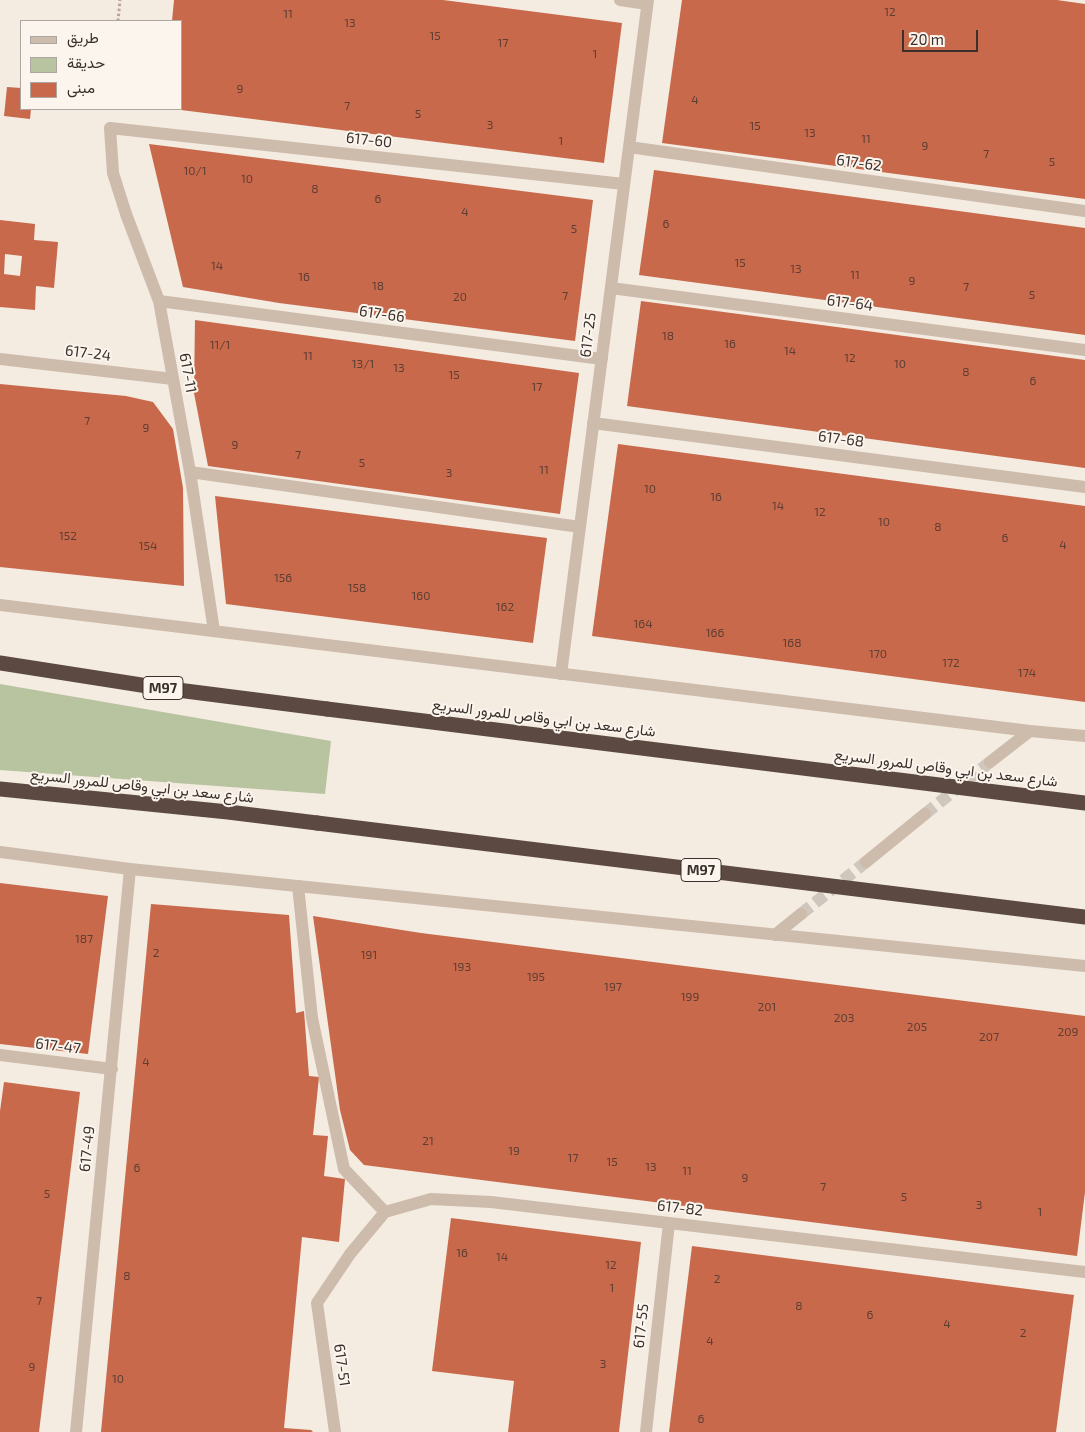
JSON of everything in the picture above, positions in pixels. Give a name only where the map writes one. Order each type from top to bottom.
[{"type":"highway","name":"شارع سعد بن ابي وقاص للمرور السريع","points":[[0,663],[327,709],[1085,803]]},
{"type":"highway","name":"شارع سعد بن ابي وقاص للمرور السريع","points":[[0,789],[228,812],[1085,917]]},
{"type":"street","points":[[620,0],[647,2]]},
{"type":"street","name":"617-25","points":[[561,674],[647,2]]},
{"type":"street","name":"617-60","points":[[110,128],[624,184]]},
{"type":"street","name":"617-11","points":[[110,128],[113,173],[126,214],[159,301],[190,472],[214,631]]},
{"type":"street","name":"617-62","points":[[629,146],[1085,211]]},
{"type":"street","name":"617-64","points":[[611,288],[1085,350]]},
{"type":"street","name":"617-66","points":[[159,301],[602,359]]},
{"type":"street","name":"617-24","points":[[0,359],[173,379]]},
{"type":"street","name":"617-68","points":[[593,423],[1085,487]]},
{"type":"street","points":[[190,472],[580,526]]},
{"type":"street","points":[[0,605],[1030,731],[1085,736]]},
{"type":"street","points":[[990,762],[1030,731]]},
{"type":"street","points":[[866,862],[925,814]]},
{"type":"street","points":[[0,852],[130,869],[1085,966]]},
{"type":"street","name":"617-49","points":[[76,1432],[130,869]]},
{"type":"street","points":[[298,886],[312,1018],[344,1168],[385,1212]]},
{"type":"street","points":[[775,935],[801,914]]},
{"type":"street","name":"617-47","points":[[0,1055],[112,1069]]},
{"type":"street","name":"617-82","points":[[385,1212],[431,1199],[491,1202],[1085,1272]]},
{"type":"street","name":"617-51","points":[[335,1432],[317,1303],[350,1254],[385,1212]]},
{"type":"street","name":"617-55","points":[[646,1432],[669,1223]]},
{"type":"path","points":[[118,20],[120,0]]},
{"type":"green space","points":[[0,684],[331,741],[325,794],[0,770]]},
{"type":"building","points":[[174,0],[443,0],[622,23],[604,163],[181,110],[182,20],[172,20]]},
{"type":"building","points":[[682,0],[1057,0],[1085,4],[1085,199],[662,143]]},
{"type":"building","points":[[7,87],[20,88],[20,110],[31,110],[30,119],[4,116]]},
{"type":"building","points":[[149,144],[593,200],[575,341],[279,303],[183,287]]},
{"type":"building","points":[[654,170],[1085,228],[1085,335],[639,275]]},
{"type":"building","points":[[0,220],[35,224],[34,240],[58,242],[54,288],[36,286],[35,310],[0,307]],"holes":[[[5,254],[22,256],[20,276],[4,274]]]},
{"type":"building","points":[[641,301],[1085,360],[1085,468],[627,406]]},
{"type":"building","points":[[195,320],[579,373],[560,514],[208,466],[194,393]]},
{"type":"building","points":[[0,384],[126,396],[153,402],[173,429],[183,488],[184,586],[0,567]]},
{"type":"building","points":[[618,444],[1085,506],[1085,702],[592,636]]},
{"type":"building","points":[[215,496],[547,538],[533,643],[226,604]]},
{"type":"building","points":[[0,883],[108,896],[88,1054],[0,1044]]},
{"type":"building","points":[[151,904],[289,915],[296,1013],[304,1011],[309,1076],[319,1077],[313,1135],[328,1136],[324,1176],[345,1179],[339,1242],[302,1237],[284,1428],[311,1430],[313,1432],[101,1432]]},
{"type":"building","points":[[313,916],[421,933],[1085,1016],[1085,1192],[1077,1256],[364,1165],[350,1150],[340,1110]]},
{"type":"building","points":[[4,1082],[80,1092],[39,1432],[0,1432],[0,1111]]},
{"type":"building","points":[[451,1218],[641,1242],[619,1432],[508,1432],[514,1381],[432,1371]]},
{"type":"building","points":[[692,1246],[1074,1295],[1056,1432],[669,1432]]},
{"type":"tunnel","points":[[925,814],[990,762]]},
{"type":"tunnel","points":[[801,914],[866,862]]}]
